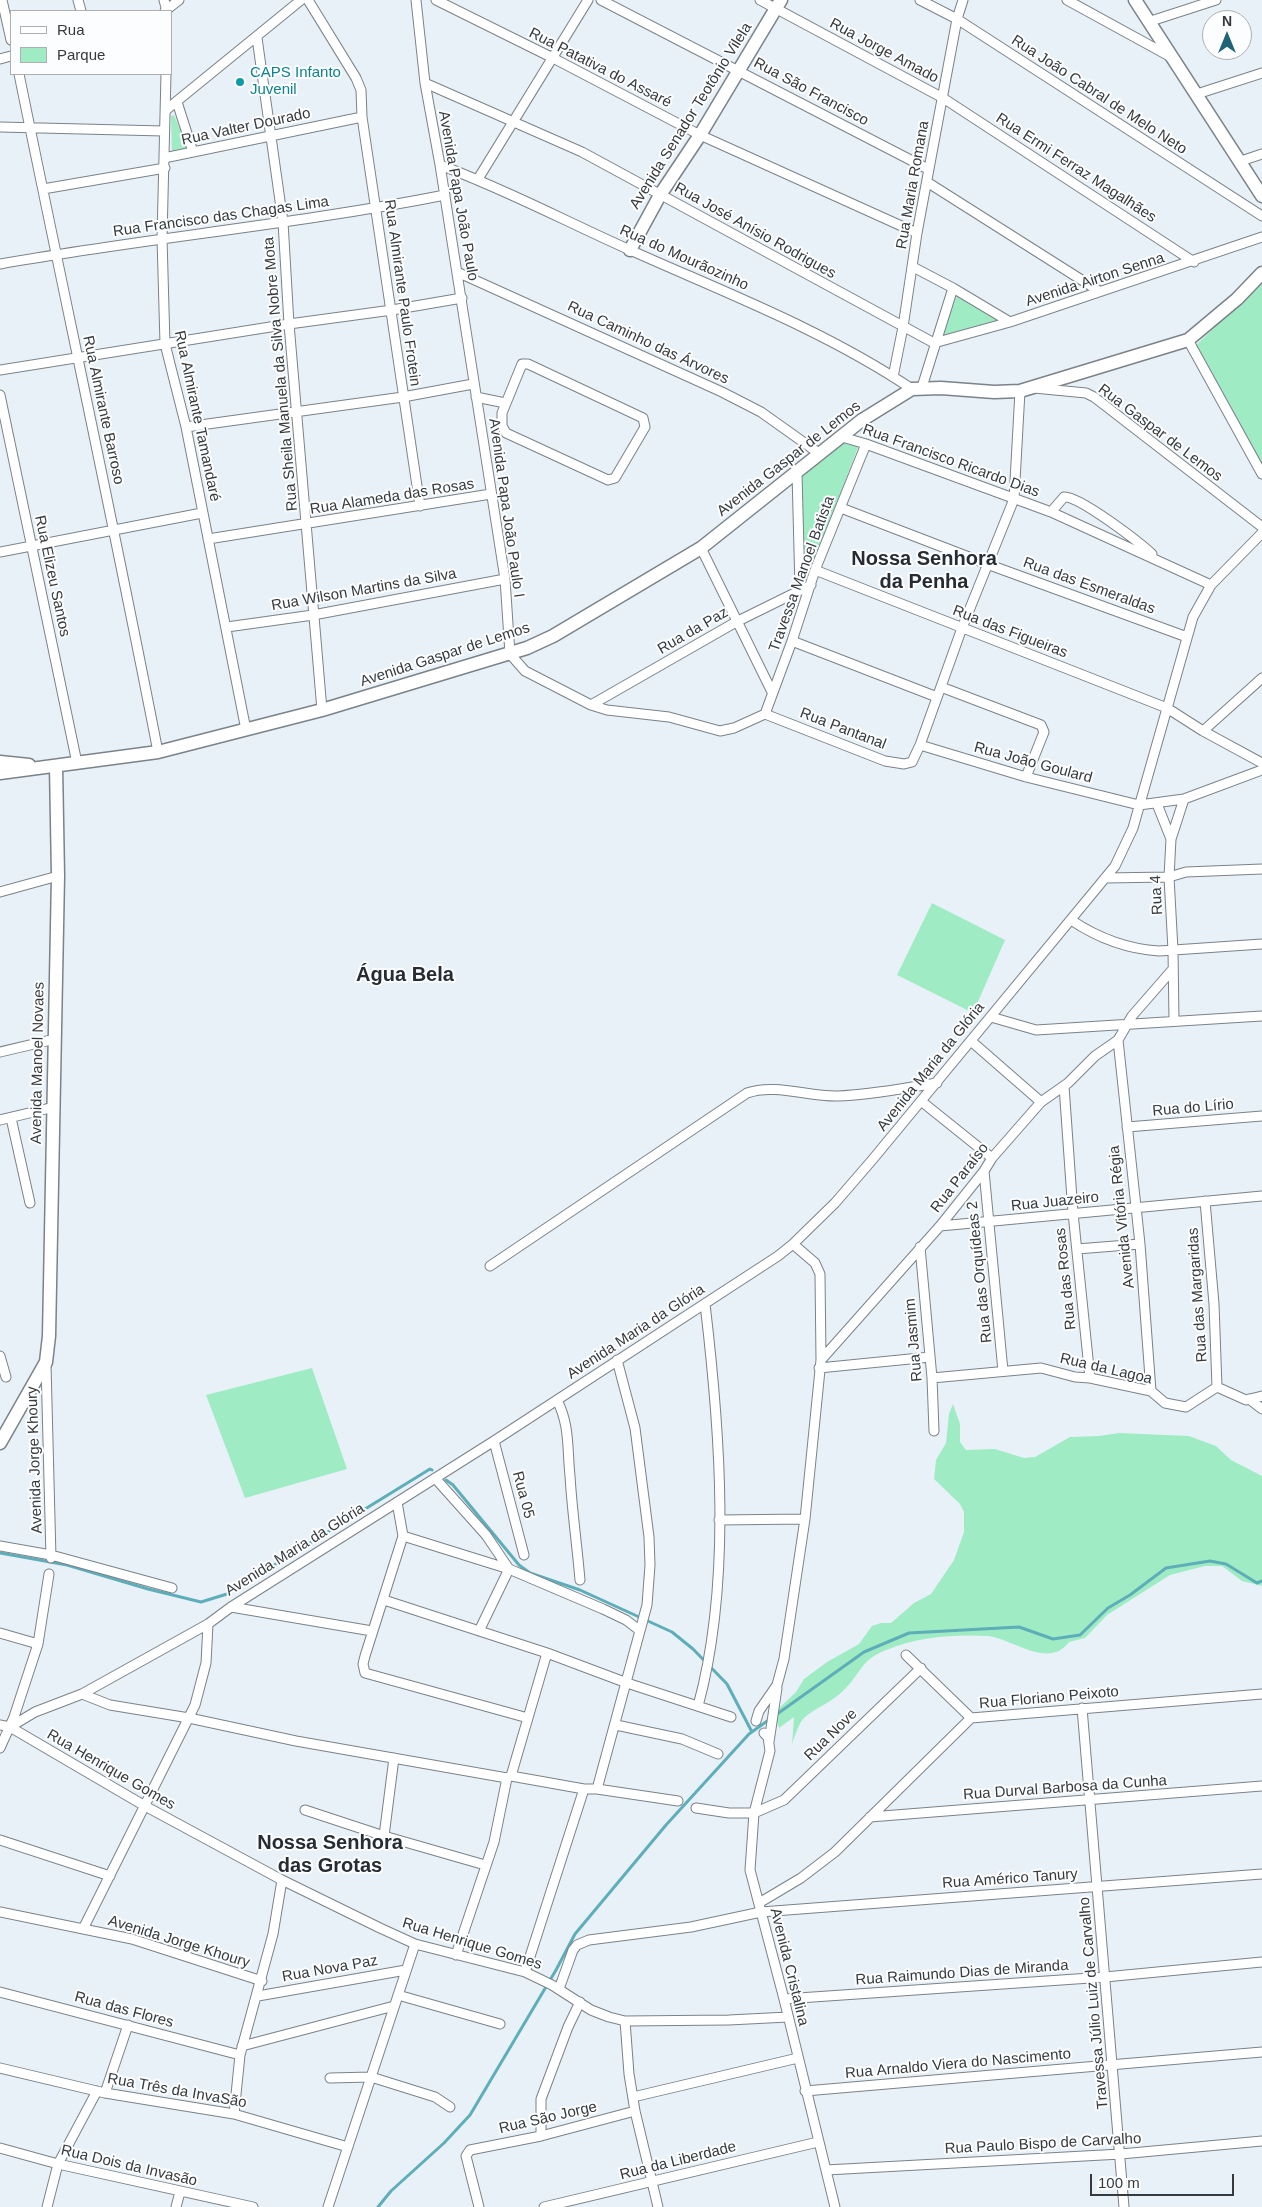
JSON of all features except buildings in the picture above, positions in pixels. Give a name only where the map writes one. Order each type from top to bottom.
[{"type":"street","points":[[2,0],[10,36]]},
{"type":"street","points":[[167,10],[180,0]]},
{"type":"street","points":[[166,110],[257,38],[301,0]]},
{"type":"street","name":"Rua Almirante Paulo Frotein","points":[[308,0],[359,83],[362,117],[420,506]]},
{"type":"street","name":"Avenida Papa João Paulo","points":[[416,0],[425,83],[462,298],[476,397]]},
{"type":"street","name":"Rua Patativa do Assaré","points":[[436,0],[553,58],[700,135],[917,233]]},
{"type":"street","points":[[478,179],[588,0]]},
{"type":"street","name":"Rua São Francisco","points":[[601,0],[928,169]]},
{"type":"street","name":"Rua Jorge Amado","points":[[760,0],[778,4],[943,98]]},
{"type":"street","name":"Rua João Cabral de Melo Neto","points":[[920,0],[957,20],[1262,216]]},
{"type":"street","name":"Rua Maria Romana","points":[[893,377],[903,327],[928,169],[957,20],[963,0]]},
{"type":"street","points":[[1067,0],[1173,59]]},
{"type":"street","points":[[1135,0],[1262,196]]},
{"type":"street","points":[[1150,21],[1216,0]]},
{"type":"street","name":"Avenida Senador Teotônio Vilela","points":[[630,250],[660,194],[740,71],[778,4]]},
{"type":"street","name":"Rua Sheila Manuela da Silva Nobre Mota","points":[[257,38],[282,222],[322,710]]},
{"type":"street","points":[[1197,94],[1262,72]]},
{"type":"street","name":"Rua Almirante Barroso","points":[[19,75],[77,359],[115,530],[158,752]]},
{"type":"street","name":"Rua Almirante Tamandaré","points":[[166,75],[162,238],[165,344],[186,427],[246,730]]},
{"type":"street","name":"Rua José Anísio Rodrigues","points":[[425,83],[582,152],[934,343]]},
{"type":"street","name":"Rua Ermi Ferraz Magalhães","points":[[943,98],[1194,262]]},
{"type":"street","points":[[177,102],[193,152]]},
{"type":"street","name":"Rua Valter Dourado","points":[[164,158],[362,117]]},
{"type":"street","points":[[0,126],[164,131]]},
{"type":"street","points":[[1240,161],[1262,154]]},
{"type":"street","name":"Rua do Mourãozinho","points":[[440,165],[478,179],[630,250],[777,314],[917,388]]},
{"type":"street","points":[[42,190],[165,168]]},
{"type":"street","points":[[927,182],[1099,291]]},
{"type":"street","name":"Rua Francisco das Chagas Lima","points":[[0,264],[162,238],[376,209],[445,195]]},
{"type":"street","name":"Avenida Airton Senna","points":[[934,343],[1010,322],[1099,291],[1194,262],[1262,237]]},
{"type":"street","points":[[913,267],[1010,322]]},
{"type":"street","name":"Rua Caminho das Árvores","points":[[457,272],[722,392],[761,412],[820,454]]},
{"type":"street","points":[[953,288],[917,388],[994,392],[1026,390],[1188,340],[1237,299],[1262,273]]},
{"type":"street","points":[[0,370],[462,298]]},
{"type":"street","points":[[1188,340],[1262,474]]},
{"type":"street","points":[[526,364],[640,415],[646,424],[615,478],[608,480],[506,433],[502,426],[501,418],[505,403],[520,366],[526,364]]},
{"type":"street","points":[[186,427],[403,397],[473,384]]},
{"type":"street","name":"Avenida Gaspar de Lemos","points":[[51,766],[158,752],[246,730],[322,710],[510,654],[553,636],[701,548],[862,420],[917,388]]},
{"type":"street","points":[[920,746],[962,628],[1014,498],[1026,390]]},
{"type":"street","name":"Rua Gaspar de Lemos","points":[[1026,390],[1090,395],[1262,527]]},
{"type":"street","name":"Rua Elizeu Santos","points":[[0,395],[77,763]]},
{"type":"street","points":[[476,397],[505,403]]},
{"type":"street","name":"Avenida Papa João Paulo I","points":[[476,397],[505,580],[510,654]]},
{"type":"street","name":"Rua Francisco Ricardo Dias","points":[[842,437],[866,444],[1051,512],[1211,585]]},
{"type":"street","name":"Travessa Manoel Batista","points":[[765,714],[792,641],[815,570],[866,444]]},
{"type":"street","points":[[797,473],[800,589]]},
{"type":"street","name":"Rua Alameda das Rosas","points":[[208,539],[306,525],[491,494]]},
{"type":"street","name":"Rua Francisco Ricardo Dias","points":[[1051,512],[1064,497],[1074,498],[1122,530],[1160,561]]},
{"type":"street","name":"Rua das Esmeraldas","points":[[841,508],[1187,637]]},
{"type":"street","points":[[0,552],[202,513]]},
{"type":"street","name":"Avenida Maria da Glória","points":[[10,1728],[35,1712],[82,1694],[208,1624],[231,1607],[494,1441],[705,1304],[793,1244],[835,1203],[937,1083],[1105,878],[1128,841],[1140,805],[1187,637],[1200,602],[1211,585],[1262,533]]},
{"type":"street","points":[[701,548],[772,692]]},
{"type":"street","name":"Rua das Figueiras","points":[[815,570],[1167,708],[1203,732],[1262,763]]},
{"type":"street","name":"Rua Wilson Martins da Silva","points":[[227,627],[313,615],[505,580]]},
{"type":"street","name":"Rua da Paz","points":[[591,705],[736,622],[811,585]]},
{"type":"street","points":[[792,641],[937,697]]},
{"type":"street","points":[[510,654],[526,671],[591,705],[607,710],[669,717],[720,731],[734,728],[765,714]]},
{"type":"street","points":[[1203,732],[1262,678]]},
{"type":"street","points":[[940,687],[1042,725],[1044,732],[1026,777]]},
{"type":"street","name":"Rua Pantanal","points":[[765,714],[878,759],[895,763],[912,762],[920,746]]},
{"type":"street","name":"Rua João Goulard","points":[[920,746],[1026,777],[1140,805],[1184,799],[1262,770]]},
{"type":"street","points":[[0,762],[51,766]]},
{"type":"street","points":[[0,773],[51,766]]},
{"type":"street","name":"Avenida Manoel Novaes","points":[[46,1362],[50,1336],[58,876],[51,766]]},
{"type":"street","name":"Rua 4","points":[[1173,950],[1168,877],[1171,839],[1184,799]]},
{"type":"street","name":"Rua 4","points":[[1157,804],[1171,839]]},
{"type":"street","points":[[1105,878],[1168,877],[1186,872],[1262,869]]},
{"type":"street","points":[[0,892],[58,876]]},
{"type":"street","points":[[1071,920],[1093,933],[1127,947],[1144,950],[1262,944]]},
{"type":"street","points":[[1173,950],[1174,1021]]},
{"type":"street","name":"Rua Paraíso","points":[[820,1364],[940,1226],[984,1171],[992,1158],[1041,1102],[1064,1086],[1095,1056],[1118,1040],[1130,1020],[1173,968]]},
{"type":"street","points":[[991,1017],[1032,1029],[1130,1020],[1174,1021],[1262,1016]]},
{"type":"street","points":[[0,1052],[56,1039]]},
{"type":"street","name":"Avenida Vitória Régia","points":[[1118,1040],[1140,1244],[1150,1392]]},
{"type":"street","points":[[971,1041],[1041,1102]]},
{"type":"street","points":[[490,1266],[747,1093],[759,1090],[772,1090],[838,1096],[937,1083]]},
{"type":"street","name":"Rua das Rosas","points":[[1064,1086],[1073,1213],[1090,1378]]},
{"type":"street","points":[[921,1101],[992,1158]]},
{"type":"street","points":[[0,1120],[54,1107]]},
{"type":"street","name":"Rua do Lírio","points":[[1127,1127],[1262,1116]]},
{"type":"street","points":[[11,1118],[30,1203]]},
{"type":"street","name":"Rua das Orquídeas 2","points":[[984,1171],[1003,1371]]},
{"type":"street","name":"Rua Juazeiro","points":[[940,1226],[1262,1196]]},
{"type":"street","name":"Rua das Margaridas","points":[[1204,1201],[1214,1304],[1217,1386]]},
{"type":"street","points":[[756,1721],[759,1711],[777,1685],[784,1659],[805,1519],[820,1364],[820,1274],[815,1263],[793,1244]]},
{"type":"street","points":[[1077,1249],[1140,1244]]},
{"type":"street","name":"Rua Jasmim","points":[[920,1247],[932,1378],[934,1431]]},
{"type":"street","points":[[698,1706],[710,1656],[716,1595],[719,1520],[716,1426],[705,1304]]},
{"type":"street","points":[[0,1356],[6,1377]]},
{"type":"street","points":[[820,1364],[930,1356]]},
{"type":"street","points":[[597,1789],[647,1606],[650,1565],[639,1456],[628,1398],[617,1360]]},
{"type":"street","points":[[0,1443],[46,1362]]},
{"type":"street","name":"Avenida Jorge Khoury","points":[[46,1362],[51,1557]]},
{"type":"street","name":"Rua da Lagoa","points":[[932,1378],[1041,1368],[1150,1392],[1165,1403],[1186,1407],[1217,1386]]},
{"type":"street","points":[[1217,1386],[1246,1400],[1262,1396]]},
{"type":"street","points":[[1249,1399],[1262,1409]]},
{"type":"street","points":[[557,1400],[564,1414],[568,1430],[570,1476],[580,1580]]},
{"type":"street","name":"Rua 05","points":[[494,1441],[524,1555]]},
{"type":"street","points":[[435,1478],[486,1535],[509,1569]]},
{"type":"street","points":[[397,1502],[403,1536],[384,1600],[372,1631],[363,1664],[365,1673],[528,1718]]},
{"type":"street","points":[[719,1520],[805,1519]]},
{"type":"street","points":[[403,1536],[509,1569],[603,1608],[640,1627]]},
{"type":"street","points":[[0,1546],[172,1588]]},
{"type":"street","points":[[479,1631],[509,1569]]},
{"type":"street","points":[[0,1748],[10,1728],[38,1644],[49,1574]]},
{"type":"street","points":[[384,1600],[547,1653],[627,1683],[731,1717]]},
{"type":"street","points":[[231,1607],[372,1631]]},
{"type":"street","points":[[83,1929],[189,1718],[201,1688],[208,1624]]},
{"type":"street","points":[[0,1633],[38,1644]]},
{"type":"street","points":[[456,1955],[499,1825],[509,1777],[547,1653]]},
{"type":"street","points":[[906,1655],[970,1718]]},
{"type":"street","name":"Rua Nove","points":[[754,1813],[784,1800],[921,1668]]},
{"type":"street","name":"Avenida Cristalina","points":[[777,1685],[769,1742],[769,1762],[754,1813],[750,1870],[835,2207]]},
{"type":"street","points":[[82,1694],[110,1705],[189,1718],[296,1741],[584,1790],[597,1789],[678,1801]]},
{"type":"street","name":"Rua Floriano Peixoto","points":[[760,1908],[835,1852],[970,1718],[1262,1694]]},
{"type":"street","name":"Travessa Júlio Luiz de Carvalho","points":[[1082,1708],[1124,2207]]},
{"type":"street","name":"Rua Henrique Gomes","points":[[0,1725],[10,1728],[144,1806],[282,1880],[415,1944],[529,1974],[608,2018],[625,2021],[729,2020],[788,2017]]},
{"type":"street","points":[[616,1725],[682,1739],[718,1754]]},
{"type":"street","points":[[764,1734],[769,1742]]},
{"type":"street","points":[[384,1836],[394,1758]]},
{"type":"street","name":"Rua Durval Barbosa da Cunha","points":[[870,1817],[1262,1786]]},
{"type":"street","points":[[529,1974],[584,1790]]},
{"type":"street","points":[[696,1808],[728,1813],[754,1813]]},
{"type":"street","points":[[305,1810],[485,1866]]},
{"type":"street","points":[[1,1843],[110,1876]]},
{"type":"street","name":"Rua Américo Tanury","points":[[760,1908],[1098,1887],[1262,1874]]},
{"type":"street","points":[[234,2114],[241,2051],[262,1981],[273,1934],[282,1880]]},
{"type":"street","points":[[555,1987],[573,1950],[582,1942],[691,1927],[760,1908]]},
{"type":"street","name":"Avenida Jorge Khoury","points":[[0,1912],[132,1939],[262,1981]]},
{"type":"street","points":[[328,2207],[415,1944]]},
{"type":"street","name":"Rua Raimundo Dias de Miranda","points":[[784,1999],[1105,1977],[1262,1962]]},
{"type":"street","name":"Rua Nova Paz","points":[[258,1996],[406,1970]]},
{"type":"street","name":"Rua das Flores","points":[[0,1992],[128,2025],[241,2051],[394,2006]]},
{"type":"street","points":[[398,1994],[500,2024]]},
{"type":"street","points":[[541,2136],[541,2098],[568,2027],[580,2002]]},
{"type":"street","points":[[625,2021],[635,2111],[658,2207]]},
{"type":"street","points":[[47,2207],[58,2164],[101,2092],[128,2025]]},
{"type":"street","name":"Rua Arnaldo Viera do Nascimento","points":[[805,2091],[1262,2052]]},
{"type":"street","points":[[633,2097],[798,2058]]},
{"type":"street","name":"Rua Três da InvaSão","points":[[0,2068],[101,2092],[234,2114],[348,2147]]},
{"type":"street","points":[[330,2078],[371,2077],[434,2097],[450,2107]]},
{"type":"street","name":"Rua São Jorge","points":[[479,2207],[466,2156],[473,2148],[541,2136],[635,2111]]},
{"type":"street","name":"Rua Paulo Bispo de Carvalho","points":[[826,2170],[1121,2154],[1262,2141]]},
{"type":"street","name":"Rua da Liberdade","points":[[544,2207],[818,2142]]},
{"type":"street","name":"Rua Dois da Invasão","points":[[0,2148],[58,2164],[253,2207]]},
{"type":"street","points":[[176,2207],[180,2192]]},
{"type":"green space","points":[[174,115],[189,151],[172,155],[171,116]]},
{"type":"green space","points":[[1262,281],[1262,466],[1191,350]]},
{"type":"green space","points":[[957,295],[1005,323],[941,338]]},
{"type":"green space","points":[[842,443],[858,447],[808,580],[803,580],[802,477]]},
{"type":"green space","points":[[932,903],[1005,940],[973,1013],[897,975]]},
{"type":"green space","points":[[312,1368],[347,1469],[245,1498],[206,1395]]},
{"type":"green space","points":[[953,1404],[960,1424],[960,1442],[966,1450],[995,1449],[1024,1458],[1035,1457],[1070,1437],[1119,1433],[1189,1436],[1216,1446],[1231,1460],[1262,1476],[1262,1586],[1242,1581],[1222,1566],[1205,1566],[1170,1575],[1107,1615],[1085,1638],[1069,1642],[1061,1650],[1051,1653],[1041,1653],[988,1636],[936,1637],[910,1642],[886,1650],[871,1658],[839,1695],[803,1719],[792,1744],[794,1717],[779,1728],[774,1713],[796,1692],[804,1679],[827,1662],[859,1644],[872,1626],[881,1623],[891,1623],[914,1603],[931,1594],[954,1560],[964,1532],[964,1512],[960,1504],[934,1479],[936,1460],[946,1443],[949,1414]]},
{"type":"waterway","points":[[0,1553],[67,1565],[148,1589],[201,1602],[227,1594],[430,1469],[432,1470]]},
{"type":"waterway","points":[[446,1480],[453,1485],[519,1565],[530,1573],[580,1590],[672,1632],[693,1649],[727,1684],[752,1732]]},
{"type":"waterway","points":[[378,2207],[391,2191],[444,2143],[470,2115],[556,1970],[575,1934],[666,1825],[749,1734],[864,1652],[909,1633],[1019,1627],[1053,1639],[1080,1635],[1108,1608],[1130,1595],[1166,1568],[1210,1561],[1226,1564],[1257,1583],[1262,1581]]},
{"type":"place","name":"CAPS Infanto Juvenil","points":[[240,82]]},
{"type":"district","name":"Nossa Senhora da Penha","points":[[924,570]]},
{"type":"district","name":"Água Bela","points":[[405,975]]},
{"type":"district","name":"Nossa Senhora das Grotas","points":[[330,1854]]}]
